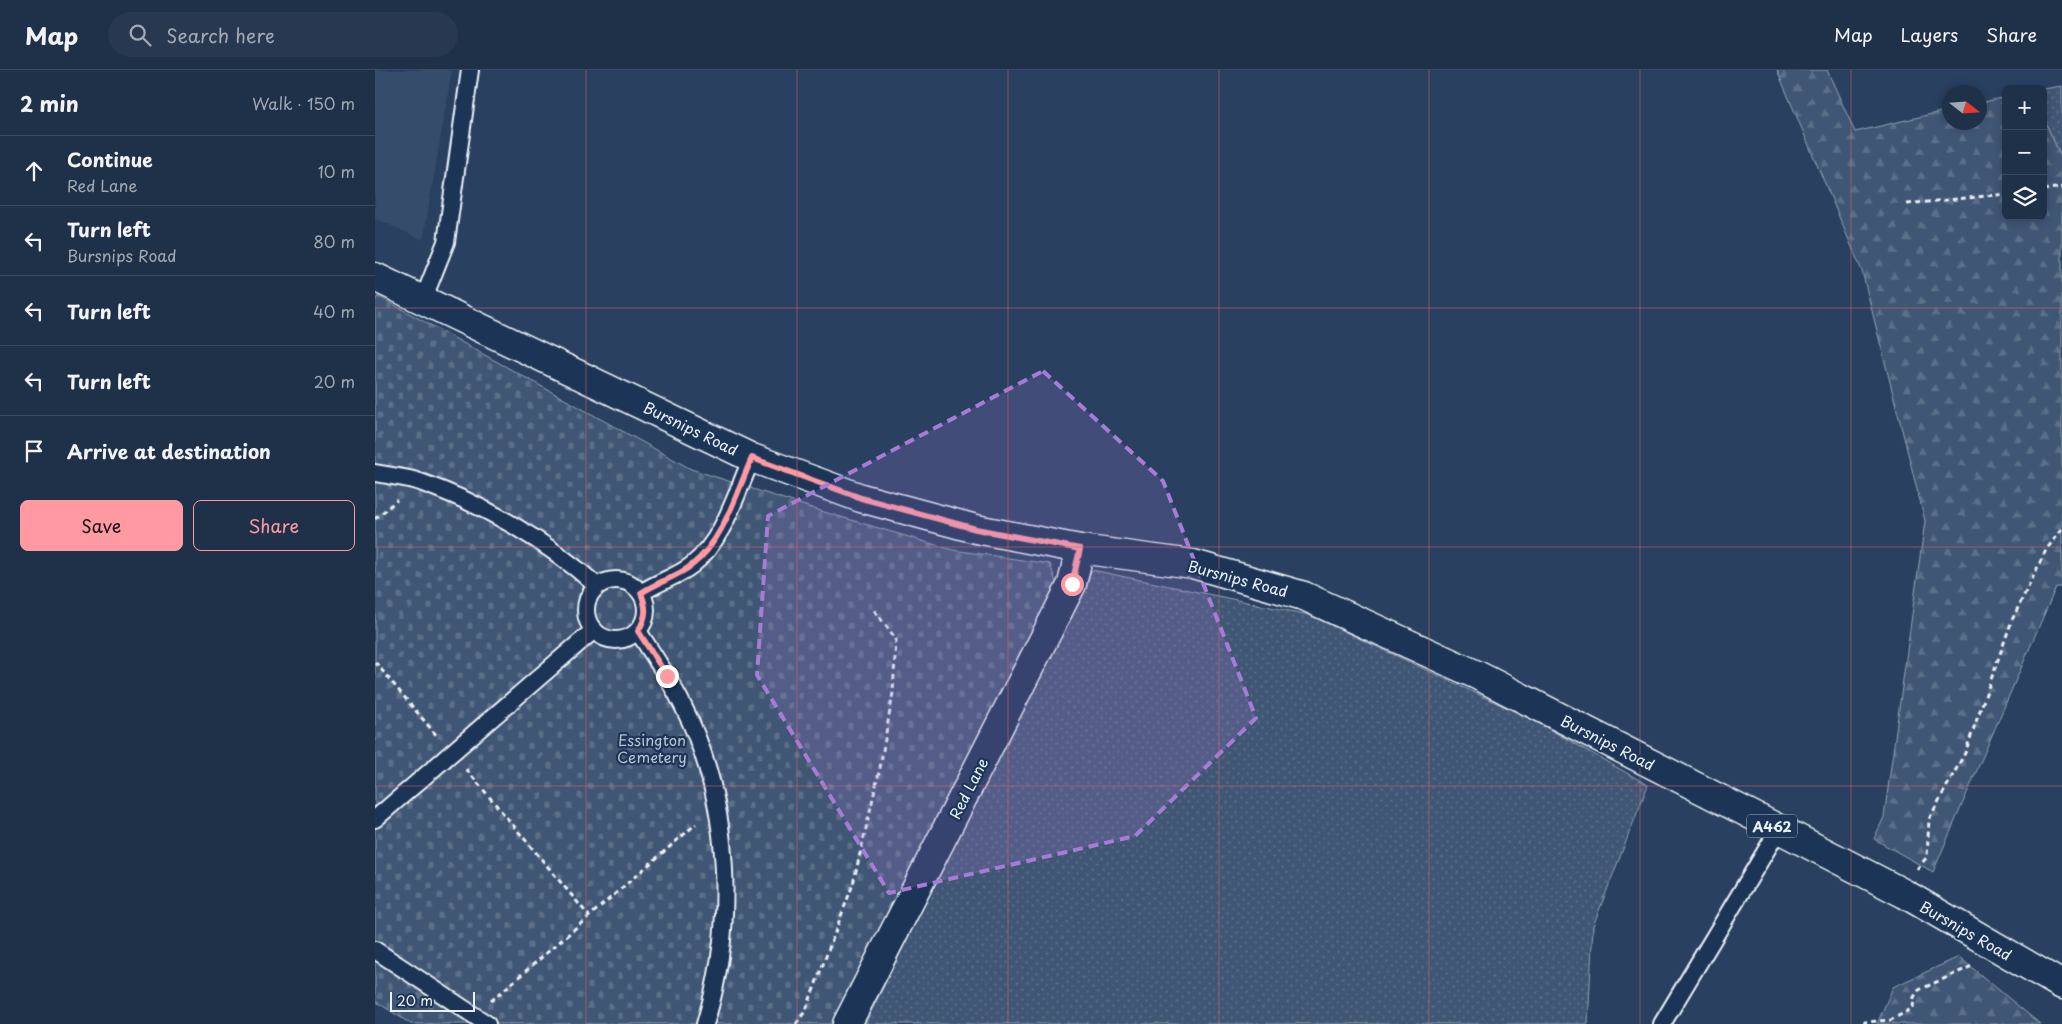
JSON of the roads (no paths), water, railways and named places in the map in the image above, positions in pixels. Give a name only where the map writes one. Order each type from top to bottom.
[{"type":"main road","name":"Bursnips Road","points":[[375,277],[752,458],[861,498],[976,529],[1080,549],[1193,564],[1304,596],[1477,675],[1779,829],[1905,894],[2062,985]]},
{"type":"main road","name":"Red Lane","points":[[847,1024],[1072,584],[1080,549]]},
{"type":"lane","points":[[423,300],[446,242],[470,70]]},
{"type":"lane","points":[[641,593],[655,584],[675,576],[692,565],[709,549],[723,523],[752,458]]},
{"type":"lane","points":[[375,473],[418,481],[485,508],[544,546],[597,586]]},
{"type":"lane","points":[[616,579],[626,581],[635,586],[641,593],[646,612],[644,622],[638,631],[621,640],[611,640],[601,636],[594,630],[588,622],[587,602],[597,586],[606,581],[616,579]]},
{"type":"lane","points":[[375,819],[594,630]]},
{"type":"lane","points":[[638,631],[684,707],[702,752],[714,795],[725,890],[722,939],[714,994],[705,1024]]},
{"type":"lane","points":[[1662,1024],[1779,829]]},
{"type":"lane","points":[[375,950],[480,1020]]},
{"type":"park label","name":"Essington Cemetery","points":[[652,748]]}]
